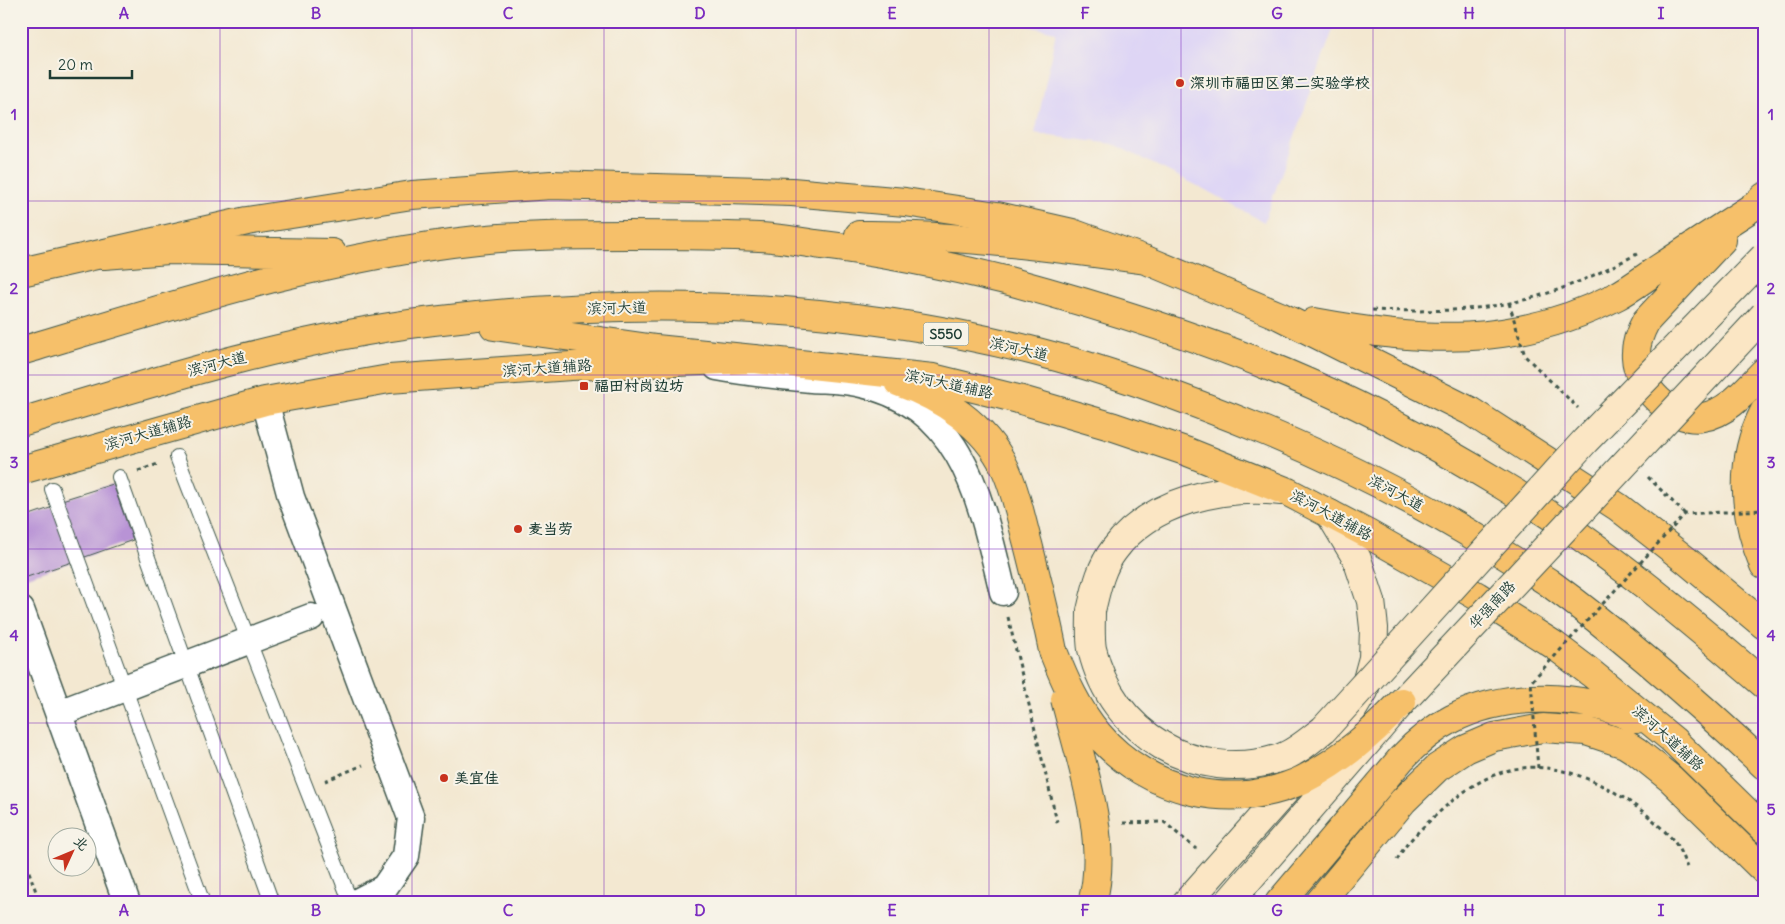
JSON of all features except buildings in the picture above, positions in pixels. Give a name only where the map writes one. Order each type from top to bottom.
[{"type":"main road","points":[[21,272],[104,255],[247,221],[412,195],[551,185],[792,192],[905,202],[997,216],[1072,233],[1146,260],[1280,316],[1461,407],[1540,455],[1618,507],[1764,625]]},
{"type":"main road","points":[[1280,316],[1409,337],[1458,338],[1500,335],[1540,326],[1577,314],[1618,296],[1760,201]]},
{"type":"main road","points":[[1760,201],[1646,321],[1638,337],[1636,356],[1638,371],[1652,392],[1666,407],[1686,416],[1702,418],[1716,414],[1737,399],[1764,372]]},
{"type":"main road","points":[[21,351],[212,293],[307,269],[384,253],[480,240],[562,236],[762,237],[867,235],[946,238],[1062,249],[1146,260]]},
{"type":"main road","points":[[762,237],[866,250],[955,267],[1090,303],[1201,340],[1312,384],[1414,435],[1506,487],[1590,544],[1687,619],[1764,684]]},
{"type":"main road","points":[[104,255],[169,250],[384,253]]},
{"type":"main road","points":[[1288,492],[1254,488],[1221,492],[1160,510],[1132,528],[1113,551],[1099,576],[1091,611],[1092,647],[1100,676],[1115,701],[1132,722],[1154,741],[1177,754],[1200,763],[1223,766],[1251,765],[1282,757],[1303,745],[1324,729],[1584,441],[1764,258]]},
{"type":"main road","name":"滨河大道","points":[[21,422],[173,376],[267,351],[430,321],[534,311],[627,307],[727,308],[827,314],[922,329],[1032,351],[1123,377],[1316,452],[1398,492],[1545,580],[1689,694],[1764,765]]},
{"type":"main road","name":"华强南路","points":[[1228,903],[1402,702],[1764,315]]},
{"type":"main road","points":[[430,321],[506,327],[656,349],[754,359]]},
{"type":"main road","name":"滨河大道辅路","points":[[21,470],[265,401],[389,379],[571,366],[754,359],[859,368],[933,378],[1027,402],[1188,452],[1288,492],[1330,514],[1446,578],[1525,626],[1592,673],[1673,740],[1764,829]]},
{"type":"main road","points":[[859,368],[915,388],[956,411],[983,436],[1005,467],[1016,501],[1044,608],[1092,809],[1097,867],[1092,903]]},
{"type":"main road","points":[[1764,412],[1748,454],[1745,482],[1749,515],[1757,549],[1764,565]]},
{"type":"main road","points":[[1186,903],[1342,727],[1364,692],[1373,658],[1374,628],[1371,601],[1357,558],[1330,514]]},
{"type":"main road","points":[[1053,651],[1067,686],[1082,712],[1098,735],[1125,760],[1147,775],[1176,788],[1215,795],[1244,795],[1273,791],[1303,780],[1328,766],[1375,730],[1402,702]]},
{"type":"main road","points":[[1279,903],[1416,743],[1453,719],[1495,705],[1537,699],[1560,700],[1592,704],[1624,714],[1673,740]]},
{"type":"main road","name":"滨河大道辅路","points":[[1319,903],[1403,801],[1450,758],[1494,737],[1544,728],[1586,731],[1625,744],[1648,759],[1672,779],[1764,870]]},
{"type":"street","points":[[693,362],[761,374],[856,383],[884,391],[924,415],[943,432],[967,469],[984,515],[1002,592]]},
{"type":"street","points":[[265,401],[291,497],[411,818],[406,856],[384,888],[353,903]]},
{"type":"street","points":[[21,610],[127,903]]},
{"type":"street","points":[[58,713],[311,617]]},
{"type":"lane","points":[[177,457],[353,903]]},
{"type":"lane","points":[[119,477],[272,903]]},
{"type":"lane","points":[[52,489],[203,903]]},
{"type":"path","points":[[1372,310],[1460,310],[1509,303],[1542,296],[1574,284],[1637,254]]},
{"type":"path","points":[[1538,768],[1531,682],[1685,514],[1764,510]]},
{"type":"path","points":[[1002,592],[1058,826]]},
{"type":"path","points":[[1398,860],[1404,846],[1468,788],[1498,773],[1538,768],[1578,774],[1611,789],[1674,841],[1687,867]]},
{"type":"path","points":[[21,849],[40,903]]},
{"type":"shaded area","name":"深圳市福田区第二实验学校","points":[[1005,21],[1336,21],[1264,222],[1202,188],[1113,144],[1035,134],[1056,32]]},
{"type":"place","name":"深圳市福田区第二实验学校","points":[[1180,83]]},
{"type":"place","name":"福田村岗边坊","points":[[584,386]]},
{"type":"place","name":"麦当劳","points":[[518,529]]},
{"type":"place","name":"美宜佳","points":[[444,778]]}]
